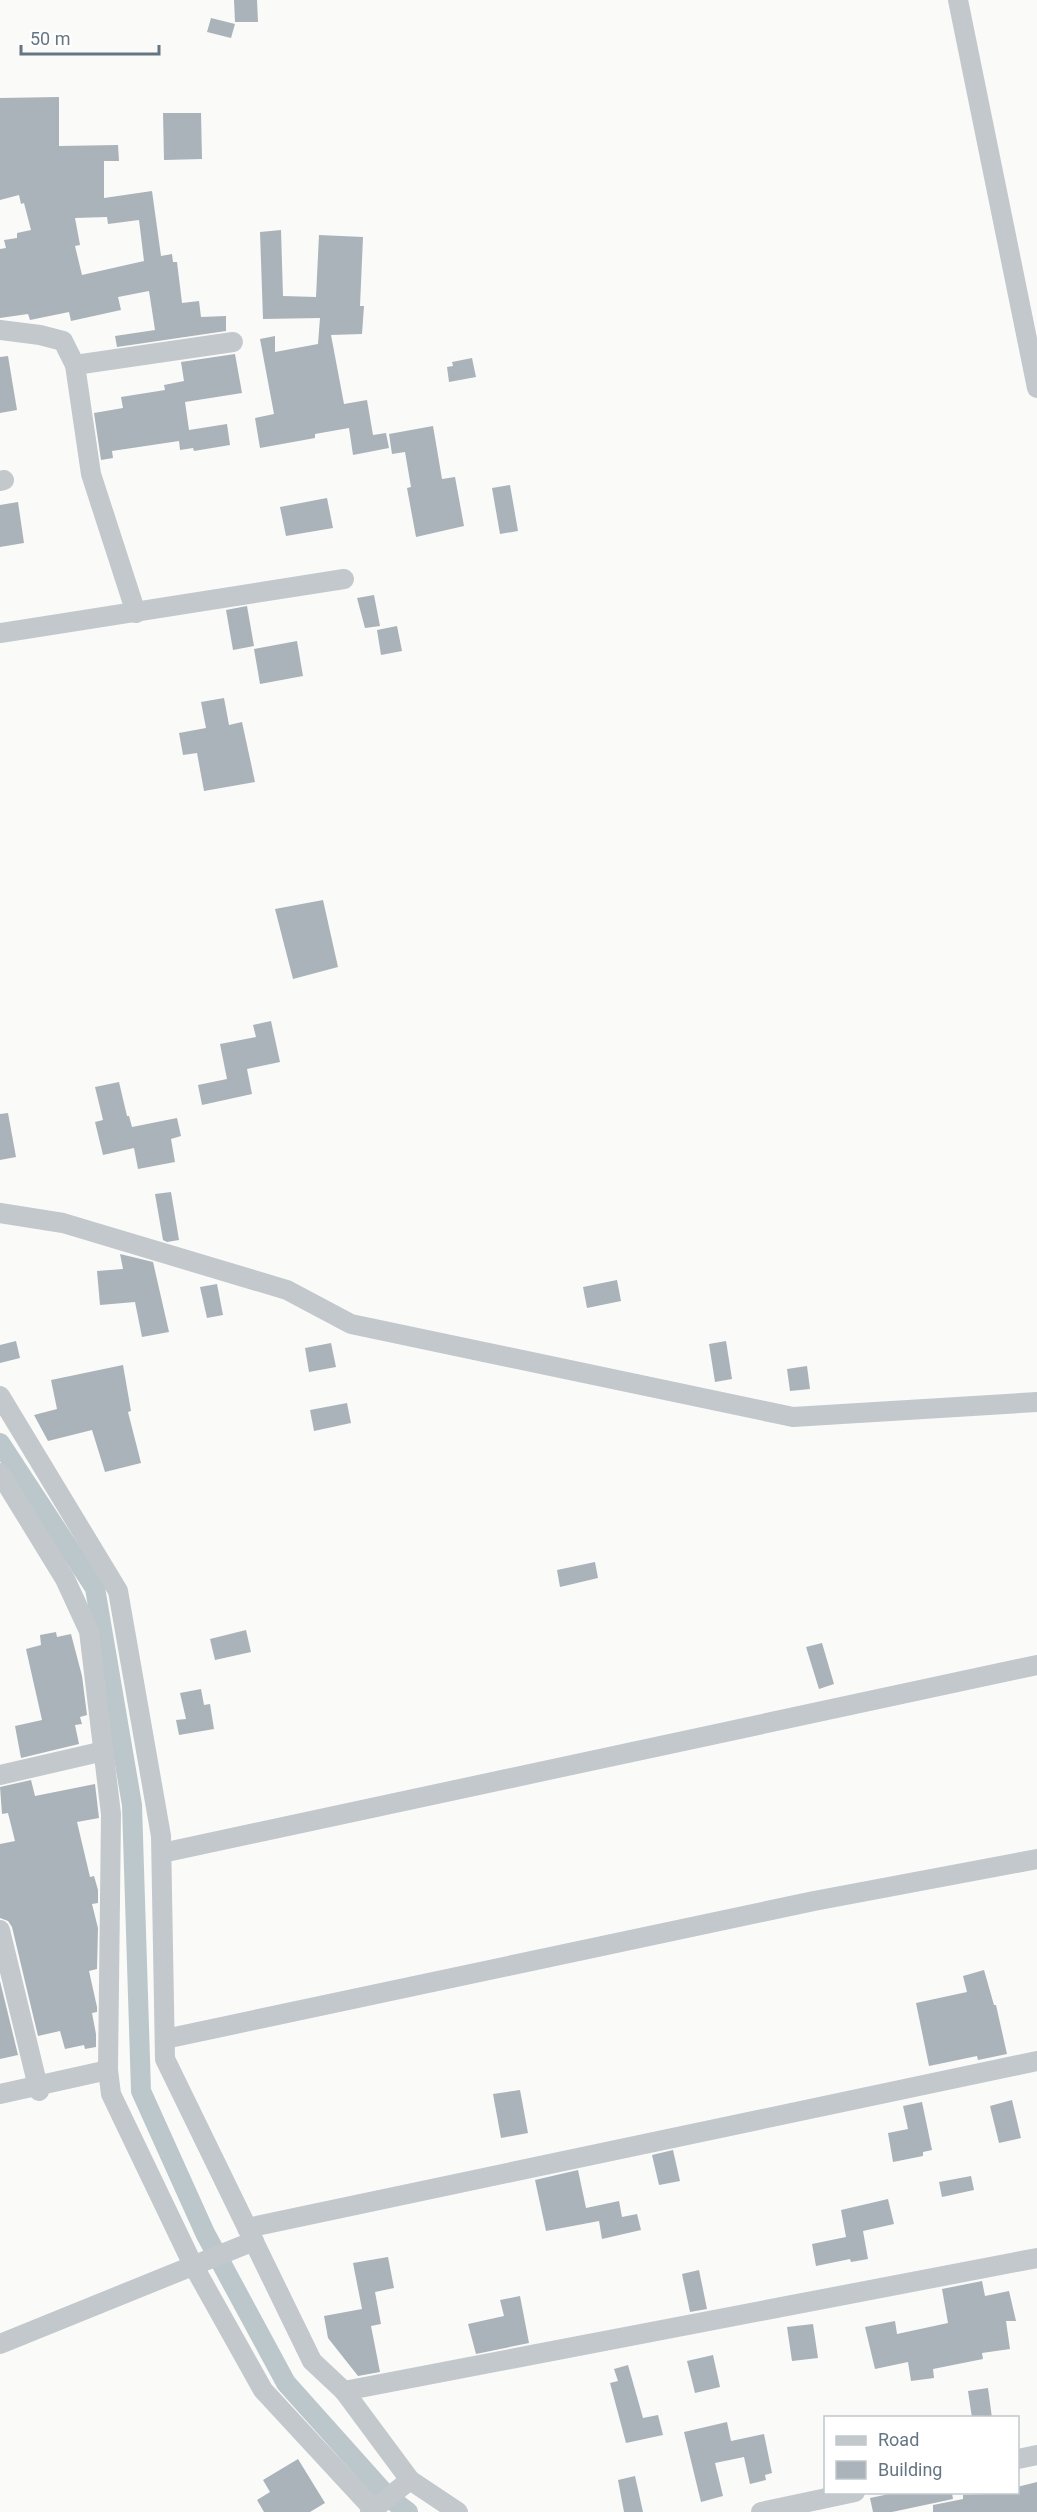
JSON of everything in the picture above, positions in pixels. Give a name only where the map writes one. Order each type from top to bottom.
[{"type":"street","points":[[958,0],[1037,388]]},
{"type":"street","points":[[0,330],[40,334],[63,341],[75,365],[91,474],[136,613]]},
{"type":"street","points":[[75,365],[233,342]]},
{"type":"street","points":[[0,633],[344,579]]},
{"type":"street","points":[[0,1213],[63,1223],[287,1290],[351,1324],[793,1417],[1037,1402]]},
{"type":"street","points":[[0,1396],[117,1591],[143,1725],[161,1836],[165,2059],[312,2361],[344,2391],[405,2485],[458,2512]]},
{"type":"street","points":[[0,1473],[65,1579],[89,1630],[111,1814],[108,2070],[111,2094],[193,2265],[263,2390],[372,2511],[405,2485]]},
{"type":"street","points":[[162,1853],[1037,1665]]},
{"type":"street","points":[[0,1775],[104,1751]]},
{"type":"street","points":[[165,2038],[814,1901],[1037,1859]]},
{"type":"street","points":[[0,1930],[38,2088]]},
{"type":"street","points":[[0,2344],[193,2265],[250,2234],[1037,2061]]},
{"type":"street","points":[[0,2094],[38,2088],[108,2070]]},
{"type":"street","points":[[344,2391],[1037,2258]]},
{"type":"street","points":[[1019,2459],[1037,2455]]},
{"type":"street","points":[[761,2512],[850,2494]]},
{"type":"building","points":[[234,0],[257,0],[258,22],[235,22]]},
{"type":"building","points":[[211,18],[235,24],[231,38],[207,32]]},
{"type":"building","points":[[59,97],[59,146],[118,145],[119,161],[104,161],[104,198],[152,191],[161,256],[172,254],[173,262],[177,262],[182,303],[199,301],[201,317],[226,316],[226,331],[117,347],[115,336],[155,330],[149,291],[118,297],[121,310],[71,321],[69,312],[30,320],[28,314],[0,318],[0,249],[6,248],[4,240],[17,238],[17,233],[31,230],[24,203],[21,204],[19,195],[0,200],[0,98]],"holes":[[[107,217],[108,224],[139,220],[144,261],[82,275],[75,246],[80,245],[75,218]]]},
{"type":"building","points":[[163,113],[201,113],[202,159],[164,160]]},
{"type":"building","points":[[281,230],[283,296],[316,297],[319,235],[363,237],[360,306],[364,306],[362,334],[331,335],[344,404],[367,400],[373,435],[386,433],[389,448],[353,455],[349,428],[315,434],[315,438],[260,448],[255,418],[274,414],[260,339],[275,336],[275,352],[318,344],[320,318],[263,319],[260,232]]},
{"type":"building","points":[[235,354],[242,393],[185,402],[189,430],[227,424],[230,445],[194,451],[193,448],[180,450],[179,441],[112,451],[113,458],[101,460],[94,413],[123,408],[121,397],[165,390],[164,385],[184,381],[181,362]]},
{"type":"building","points":[[8,356],[17,410],[0,413],[0,357]]},
{"type":"building","points":[[472,358],[476,377],[449,382],[447,367],[453,366],[452,362]]},
{"type":"building","points":[[433,426],[442,479],[455,477],[464,526],[416,537],[407,488],[411,487],[405,452],[392,454],[389,434]]},
{"type":"building","points":[[510,485],[518,531],[500,534],[492,488]]},
{"type":"building","points":[[327,498],[333,528],[286,536],[280,507]]},
{"type":"building","points":[[18,502],[24,543],[0,547],[0,505]]},
{"type":"building","points":[[374,595],[380,626],[365,628],[357,598]]},
{"type":"building","points":[[247,606],[254,646],[233,650],[226,610]]},
{"type":"building","points":[[397,626],[402,651],[381,655],[377,630]]},
{"type":"building","points":[[297,641],[303,676],[260,684],[254,649]]},
{"type":"building","points":[[224,698],[229,725],[242,722],[255,782],[204,791],[197,753],[183,755],[179,733],[206,728],[201,702]]},
{"type":"building","points":[[323,900],[338,967],[293,979],[275,909]]},
{"type":"building","points":[[271,1021],[280,1062],[247,1069],[252,1094],[202,1105],[198,1085],[227,1079],[220,1044],[256,1037],[253,1025]]},
{"type":"building","points":[[119,1082],[132,1127],[177,1118],[181,1136],[171,1139],[175,1162],[138,1169],[134,1148],[103,1155],[95,1122],[103,1120],[95,1087]]},
{"type":"building","points":[[8,1113],[16,1157],[0,1160],[0,1114]]},
{"type":"building","points":[[171,1192],[179,1240],[167,1242],[163,1240],[155,1194]]},
{"type":"building","points":[[120,1254],[153,1262],[169,1332],[142,1337],[135,1302],[100,1305],[97,1271],[123,1269]]},
{"type":"building","points":[[617,1280],[621,1301],[587,1308],[583,1287]]},
{"type":"building","points":[[217,1284],[223,1315],[207,1318],[200,1287]]},
{"type":"building","points":[[16,1341],[20,1358],[0,1363],[0,1345]]},
{"type":"building","points":[[726,1341],[732,1379],[715,1382],[709,1344]]},
{"type":"building","points":[[331,1343],[336,1367],[309,1372],[305,1348]]},
{"type":"building","points":[[123,1365],[131,1411],[128,1412],[141,1463],[105,1472],[92,1430],[48,1441],[34,1415],[57,1409],[51,1380]]},
{"type":"building","points":[[807,1366],[810,1389],[790,1391],[787,1369]]},
{"type":"building","points":[[347,1403],[351,1423],[314,1431],[310,1410]]},
{"type":"building","points":[[595,1562],[598,1578],[560,1587],[557,1570]]},
{"type":"building","points":[[246,1630],[251,1652],[215,1660],[210,1639]]},
{"type":"building","points":[[56,1632],[57,1637],[71,1634],[82,1676],[87,1715],[80,1717],[82,1724],[75,1725],[79,1744],[21,1758],[15,1726],[42,1720],[26,1649],[41,1645],[40,1635]]},
{"type":"building","points":[[822,1643],[834,1684],[819,1689],[806,1647]]},
{"type":"building","points":[[201,1689],[204,1705],[210,1704],[214,1729],[179,1735],[176,1720],[186,1719],[180,1693]]},
{"type":"building","points":[[31,1780],[35,1796],[95,1784],[99,1818],[77,1822],[90,1877],[94,1876],[98,1890],[98,1903],[92,1904],[98,1928],[97,1969],[89,1971],[97,2007],[97,2012],[92,2013],[96,2047],[85,2049],[84,2045],[65,2049],[60,2031],[38,2036],[12,1927],[8,1921],[0,1918],[0,1844],[15,1841],[8,1813],[2,1814],[0,1787]]},
{"type":"building","points":[[984,1970],[994,2005],[996,2005],[1007,2054],[978,2060],[977,2056],[929,2066],[916,2003],[967,1992],[963,1976]]},
{"type":"building","points":[[0,1981],[18,2055],[0,2059]]},
{"type":"building","points":[[520,2090],[528,2133],[501,2138],[493,2094]]},
{"type":"building","points":[[1012,2100],[1021,2138],[999,2143],[990,2106]]},
{"type":"building","points":[[922,2102],[932,2150],[923,2152],[923,2156],[893,2162],[888,2133],[908,2129],[903,2106]]},
{"type":"building","points":[[673,2150],[680,2181],[659,2185],[652,2155]]},
{"type":"building","points":[[578,2170],[586,2208],[619,2201],[622,2217],[637,2214],[641,2230],[602,2239],[599,2221],[546,2231],[535,2180]]},
{"type":"building","points":[[971,2176],[974,2190],[942,2197],[939,2182]]},
{"type":"building","points":[[888,2199],[894,2224],[863,2231],[868,2259],[851,2262],[850,2259],[816,2266],[812,2244],[846,2237],[841,2210]]},
{"type":"building","points":[[388,2257],[394,2288],[375,2292],[381,2324],[371,2326],[380,2372],[358,2376],[328,2338],[324,2316],[362,2309],[353,2263]]},
{"type":"building","points":[[699,2270],[707,2309],[690,2312],[682,2274]]},
{"type":"building","points":[[982,2281],[985,2296],[1009,2291],[1016,2321],[1006,2321],[1010,2349],[982,2353],[983,2359],[933,2369],[934,2378],[911,2381],[908,2362],[875,2369],[865,2327],[895,2321],[897,2334],[948,2323],[942,2289]]},
{"type":"building","points":[[520,2296],[529,2343],[476,2354],[468,2324],[504,2316],[500,2300]]},
{"type":"building","points":[[813,2324],[818,2358],[792,2361],[787,2327]]},
{"type":"building","points":[[713,2355],[720,2387],[695,2393],[687,2361]]},
{"type":"building","points":[[628,2365],[643,2418],[658,2415],[663,2435],[626,2443],[610,2383],[618,2381],[614,2369]]},
{"type":"building","points":[[988,2388],[992,2416],[972,2416],[968,2391]]},
{"type":"building","points":[[727,2422],[731,2441],[764,2434],[772,2473],[765,2475],[766,2480],[750,2484],[744,2457],[715,2463],[723,2496],[701,2502],[684,2432]]},
{"type":"building","points":[[298,2459],[325,2503],[310,2512],[264,2512],[257,2500],[270,2492],[263,2480]]},
{"type":"building","points":[[635,2476],[643,2512],[624,2512],[618,2480]]},
{"type":"building","points":[[1037,2482],[1037,2512],[933,2512],[933,2505],[963,2499],[963,2495],[1019,2494],[1019,2486]]},
{"type":"building","points":[[889,2494],[952,2494],[953,2499],[892,2512],[873,2512],[870,2498]]},
{"type":"waterway","points":[[0,1443],[95,1588],[132,1805],[141,2091],[205,2233],[286,2383],[388,2497],[408,2512]]}]
